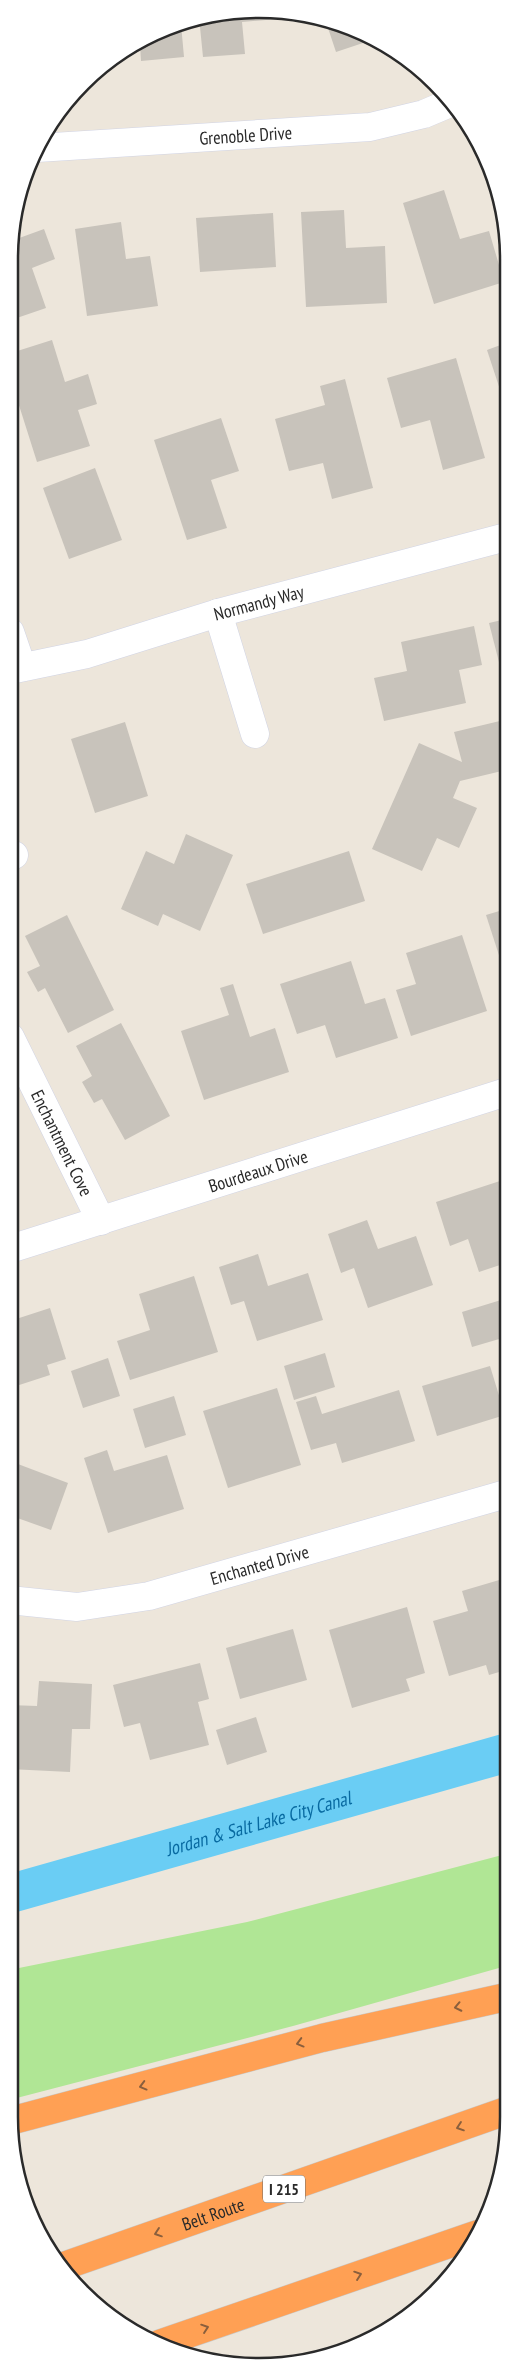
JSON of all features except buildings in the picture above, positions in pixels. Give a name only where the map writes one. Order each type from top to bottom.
[{"type":"highway","points":[[18,2119],[322,2038],[500,1998]]},
{"type":"highway","name":"Belt Route","points":[[68,2265],[500,2113]]},
{"type":"highway","points":[[168,2341],[467,2238]]},
{"type":"street","name":"Grenoble Drive","points":[[45,148],[370,127],[424,114],[444,105]]},
{"type":"street","name":"Normandy Way","points":[[18,668],[87,654],[218,613],[500,539]]},
{"type":"street","points":[[218,613],[255,734]]},
{"type":"street","name":"Enchantment Cove","points":[[18,1053],[101,1220]]},
{"type":"street","name":"Bourdeaux Drive","points":[[18,1246],[500,1094]]},
{"type":"street","name":"Enchanted Drive","points":[[18,1601],[77,1607],[149,1596],[500,1496]]},
{"type":"green space","points":[[500,1856],[500,1968],[293,2026],[18,2098],[18,1968],[247,1922]]},
{"type":"waterway","name":"Jordan & Salt Lake City Canal","points":[[18,1891],[500,1755]]}]
